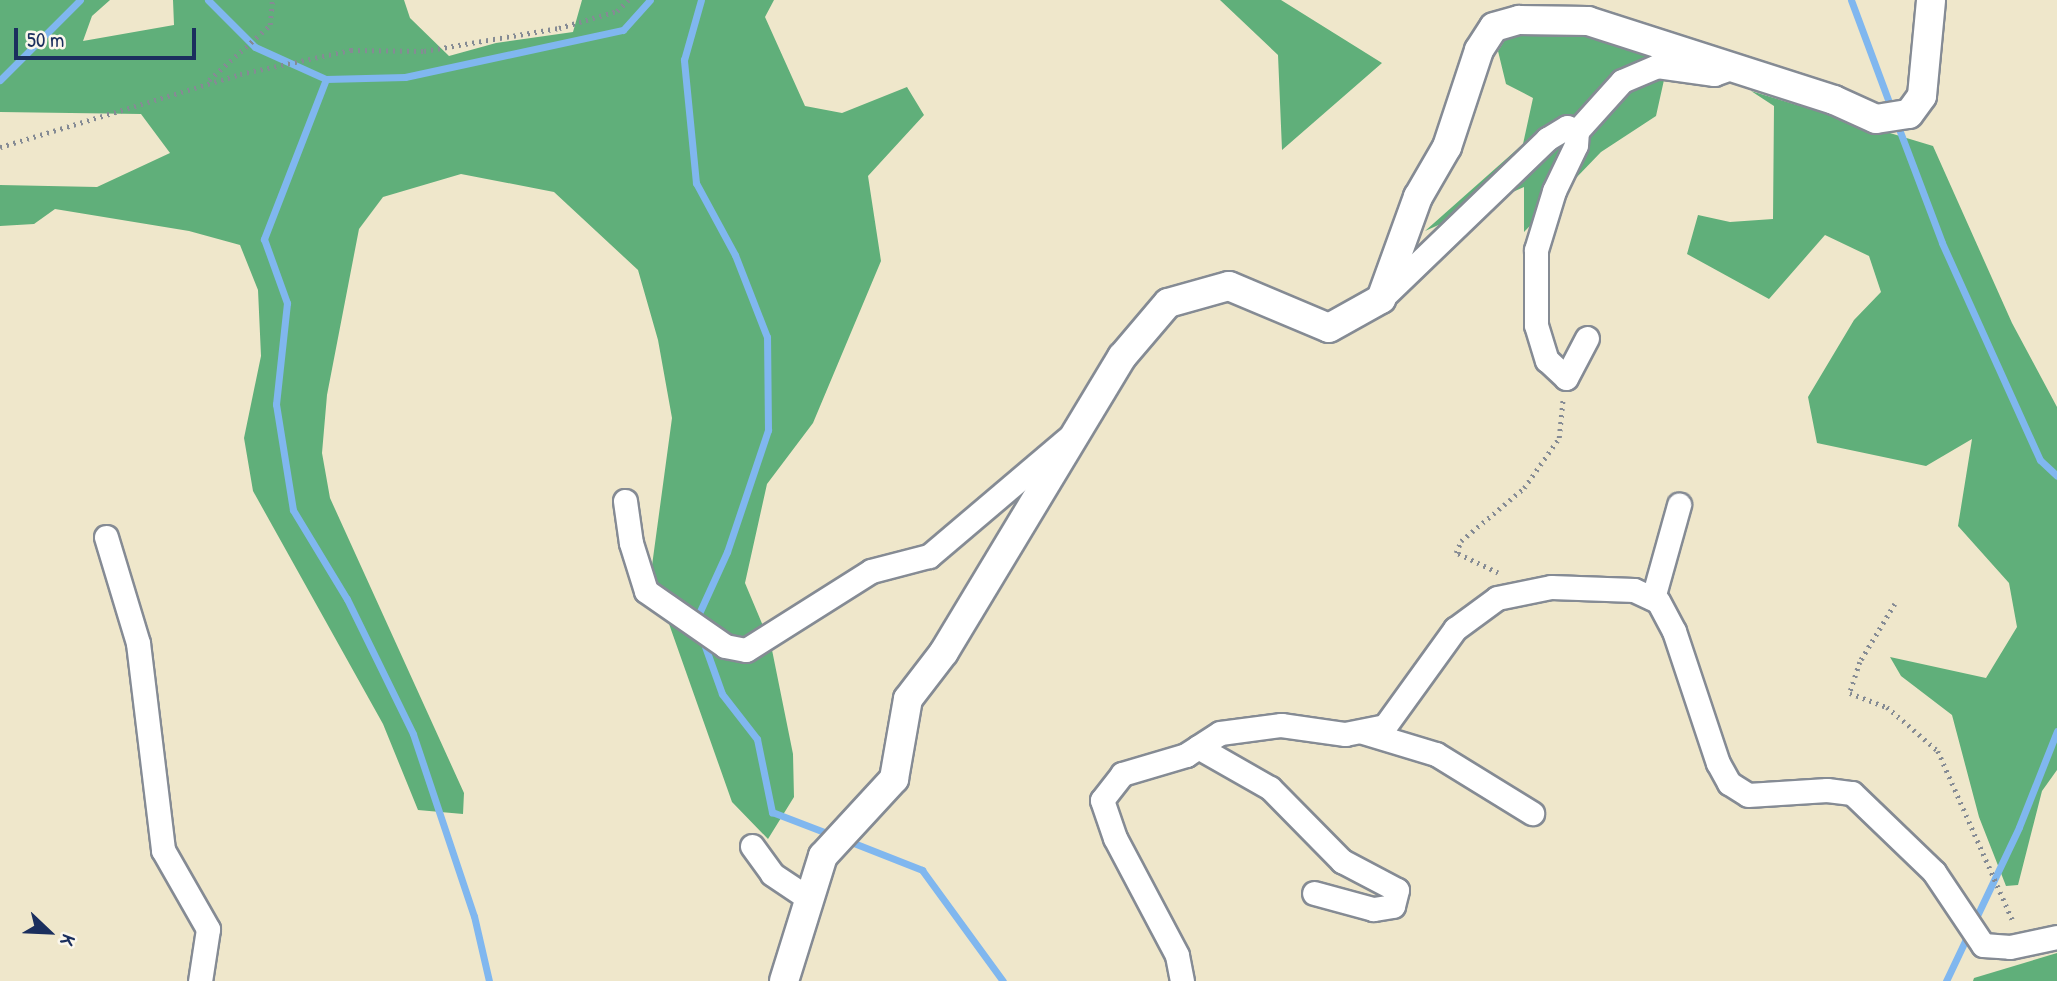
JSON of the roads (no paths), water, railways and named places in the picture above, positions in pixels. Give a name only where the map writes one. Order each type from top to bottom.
[{"type":"street","points":[[1381,299],[1418,197],[1447,147],[1479,50],[1494,27],[1519,20],[1588,21],[1734,66],[1876,119],[1909,114],[1923,96],[1931,0]]},
{"type":"street","points":[[1587,338],[1566,378],[1547,360],[1536,325],[1533,283],[1536,250],[1554,191],[1576,145],[1577,131],[1622,80],[1657,66],[1714,74],[1734,66]]},
{"type":"street","points":[[784,981],[823,856],[894,779],[908,699],[944,652],[1122,357],[1168,303],[1229,286],[1329,328],[1381,299],[1547,139],[1567,127],[1577,131]]},
{"type":"street","points":[[625,501],[631,544],[646,592],[725,646],[746,650],[871,571],[929,556],[1080,427]]},
{"type":"street","points":[[1653,598],[1679,505]]},
{"type":"street","points":[[106,537],[138,643],[163,850],[208,929],[200,981]]},
{"type":"street","points":[[1182,981],[1177,955],[1115,838],[1102,800],[1122,774],[1198,747],[1220,733],[1281,725],[1345,734],[1385,726],[1455,629],[1497,598],[1524,592],[1584,586],[1634,590],[1653,598],[1674,631],[1718,764],[1730,783],[1748,796],[1827,790],[1852,793],[1934,872],[1983,944],[2034,943],[2057,937]]},
{"type":"street","points":[[1360,731],[1436,754],[1532,813]]},
{"type":"street","points":[[1198,747],[1270,788],[1342,861],[1397,890],[1393,906],[1373,909],[1314,893]]},
{"type":"street","points":[[752,846],[772,874],[808,898]]},
{"type":"waterway","points":[[0,80],[80,0]]},
{"type":"waterway","points":[[208,0],[255,47],[326,79],[405,77],[623,30],[650,0]]},
{"type":"waterway","points":[[696,620],[727,552],[768,430],[767,337],[735,255],[696,183],[684,60],[701,0]]},
{"type":"waterway","points":[[1851,0],[1892,110]]},
{"type":"waterway","points":[[326,79],[264,239],[287,303],[276,404],[293,510],[347,599],[413,734],[474,916],[489,981]]},
{"type":"waterway","points":[[1896,121],[1942,243],[2040,460],[2057,476]]},
{"type":"waterway","points":[[702,638],[722,694],[757,739],[772,812],[835,836]]},
{"type":"waterway","points":[[1946,981],[2019,827],[2057,731]]},
{"type":"waterway","points":[[846,840],[922,870],[1003,981]]}]
